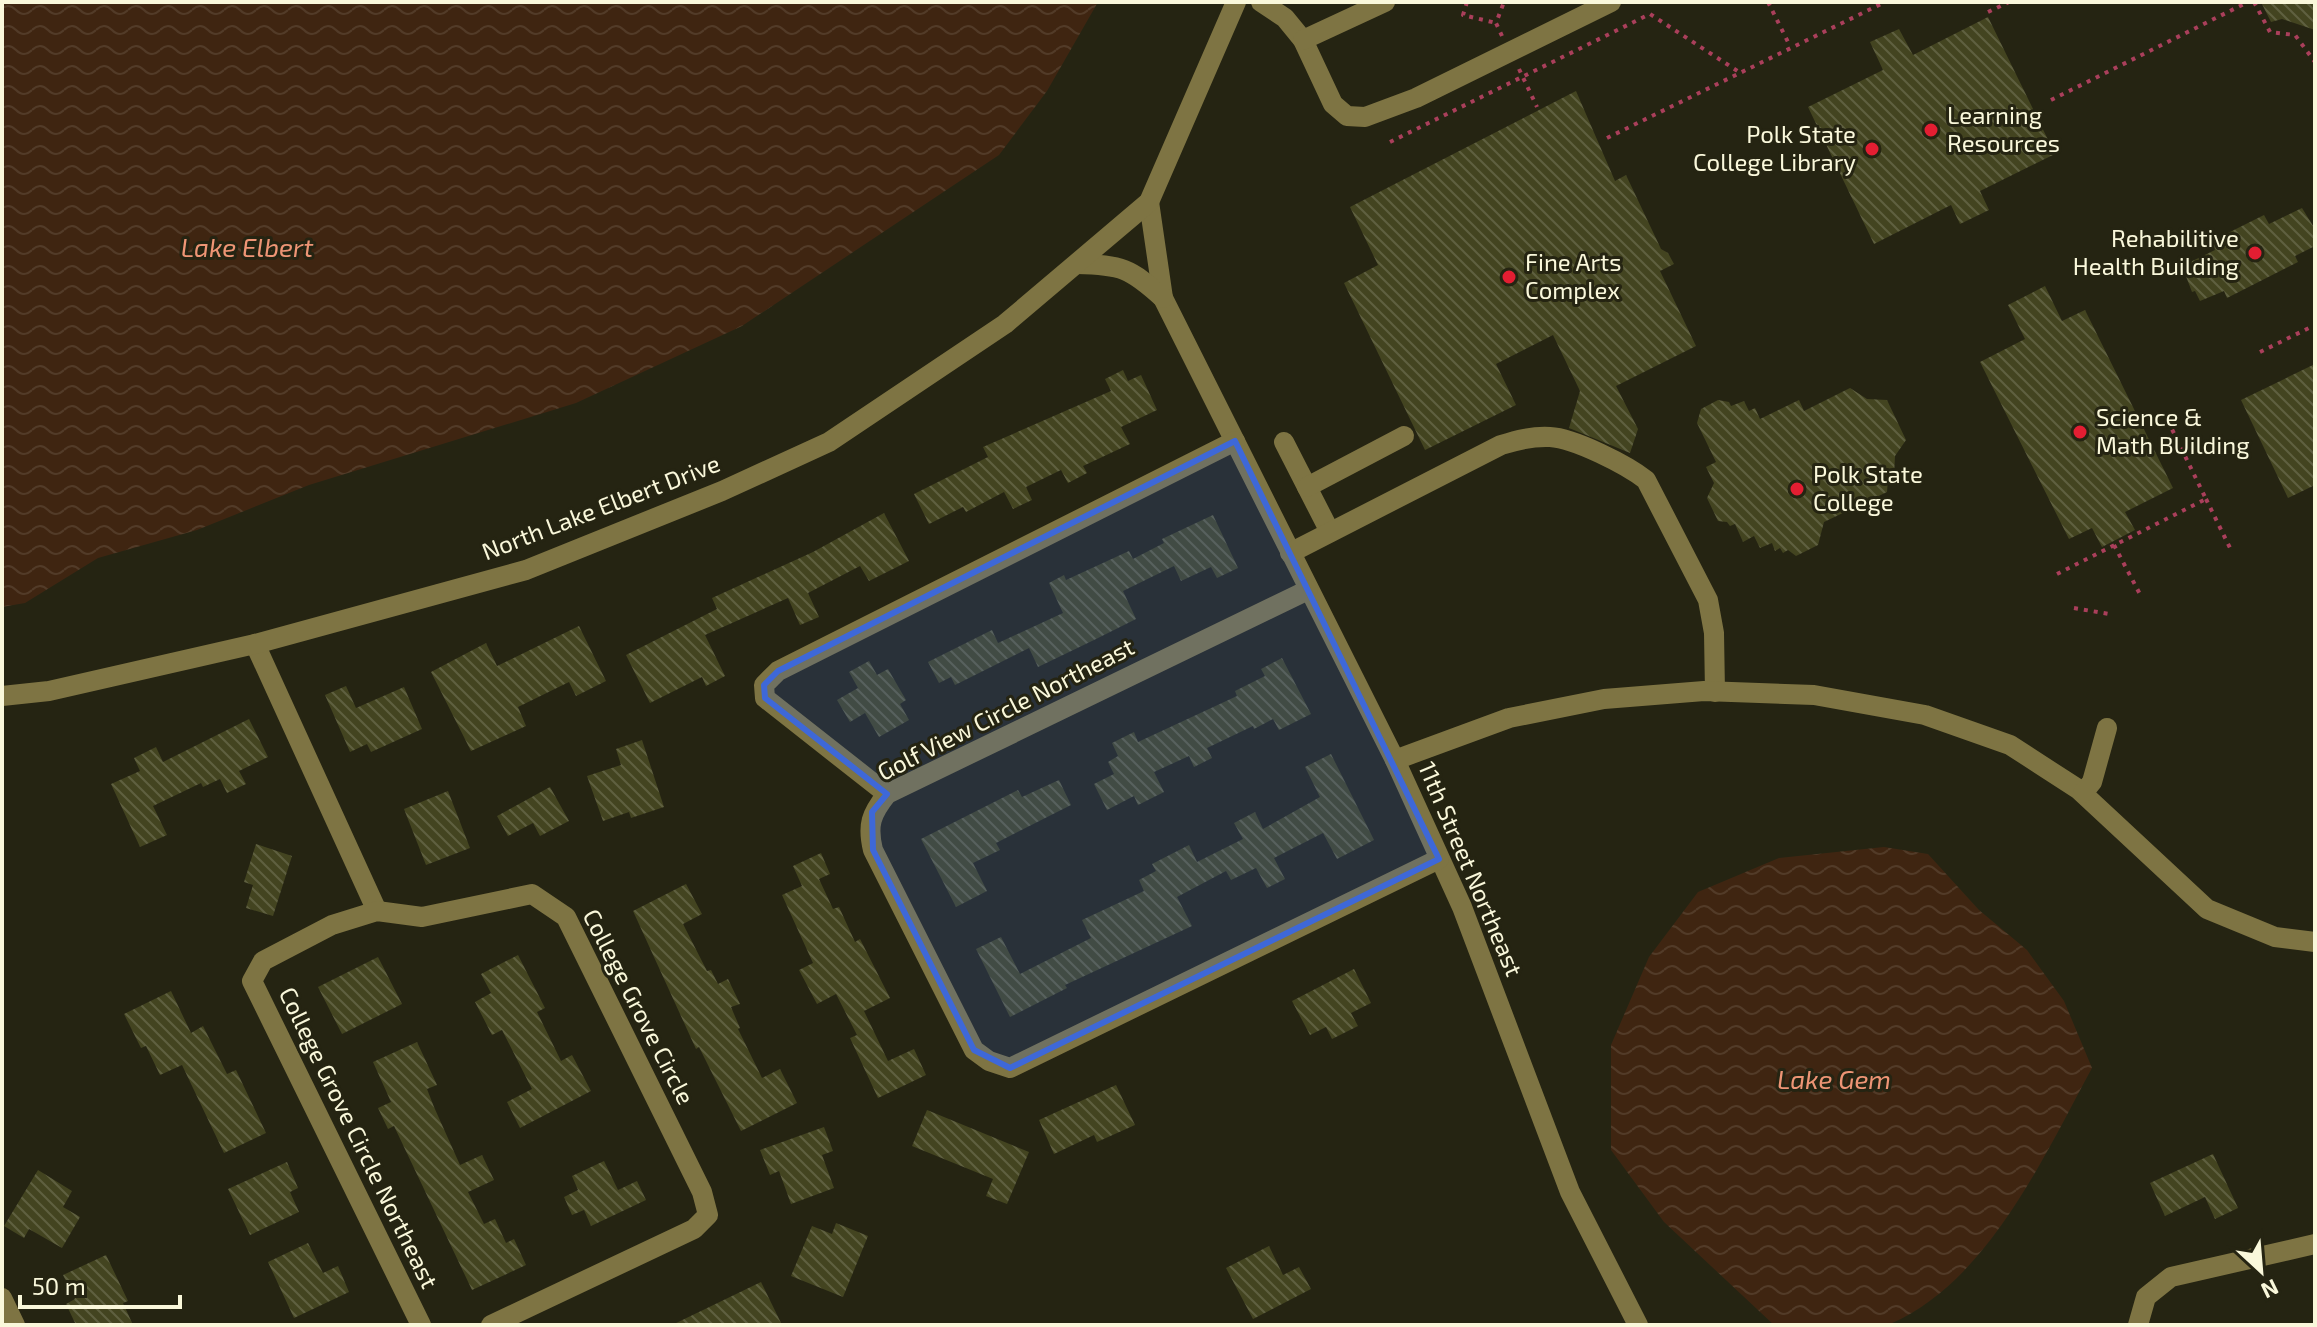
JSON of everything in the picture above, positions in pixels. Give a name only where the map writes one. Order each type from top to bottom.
[{"type":"street","points":[[1149,202],[1236,2]]},
{"type":"street","points":[[1261,2],[1285,18],[1303,40],[1333,104],[1347,116],[1365,117],[1416,98],[1611,2]]},
{"type":"street","points":[[1303,40],[1385,2]]},
{"type":"street","name":"North Lake Elbert Drive","points":[[2,696],[49,691],[255,644],[526,570],[722,491],[829,442],[886,406],[1036,301],[1149,202]]},
{"type":"street","name":"11th Street Northeast","points":[[1149,202],[1163,298],[1395,760],[1462,907],[1570,1192],[1638,1325]]},
{"type":"street","points":[[1077,264],[1117,265],[1137,273],[1163,298]]},
{"type":"street","points":[[1307,487],[1404,436]]},
{"type":"street","points":[[1290,553],[1501,445],[1527,437],[1554,437],[1631,468],[1646,480],[1708,600],[1714,633],[1715,692]]},
{"type":"street","points":[[887,794],[765,698],[764,685],[778,671],[1235,441]]},
{"type":"street","points":[[1284,442],[1330,532]]},
{"type":"street","name":"Golf View Circle Northeast","points":[[1308,590],[887,794],[872,812],[868,831],[873,850],[974,1050],[989,1061],[1010,1068],[1439,859]]},
{"type":"street","points":[[255,644],[377,911]]},
{"type":"street","points":[[1395,760],[1509,718],[1604,699],[1715,692],[1814,695],[1925,715],[2010,745],[2083,793],[2207,909],[2275,937],[2315,942]]},
{"type":"street","points":[[2083,793],[2092,782],[2107,728]]},
{"type":"street","name":"College Grove Circle","points":[[377,911],[422,917],[532,894],[566,917],[702,1192],[708,1215],[694,1229],[491,1325]]},
{"type":"street","name":"College Grove Circle Northeast","points":[[377,911],[332,925],[263,961],[252,981],[421,1325]]},
{"type":"street","points":[[2140,1315],[2157,1285],[2171,1277],[2315,1244]]},
{"type":"street","points":[[2,1298],[15,1325]]},
{"type":"path","points":[[1467,2],[1463,15],[1496,23],[1504,2]]},
{"type":"path","points":[[1768,2],[1790,47]]},
{"type":"path","points":[[1607,138],[1885,2]]},
{"type":"path","points":[[1988,12],[2009,2]]},
{"type":"path","points":[[2051,100],[2248,2]]},
{"type":"path","points":[[2254,2],[2270,32],[2295,35],[2315,62]]},
{"type":"path","points":[[1390,142],[1650,14],[1739,72]]},
{"type":"path","points":[[2260,352],[2315,325]]},
{"type":"path","points":[[2165,415],[2232,552]]},
{"type":"path","points":[[2057,574],[2206,499]]},
{"type":"path","points":[[2114,545],[2142,598]]},
{"type":"path","points":[[2074,608],[2109,614]]},
{"type":"highlighted area","points":[[1235,441],[1439,859],[1010,1068],[974,1050],[873,850],[872,812],[887,794],[765,698],[764,685],[778,671]]},
{"type":"water","name":"Lake Elbert","points":[[2,2],[1098,2],[1047,91],[999,155],[742,326],[576,403],[309,485],[197,530],[98,558],[25,603],[2,607]]},
{"type":"water","name":"Lake Gem","points":[[1884,847],[1928,854],[1979,910],[2027,950],[2064,1001],[2092,1068],[2010,1213],[1956,1279],[1925,1305],[1890,1324],[1774,1325],[1664,1222],[1611,1150],[1611,1045],[1649,957],[1698,892],[1779,858]]},
{"type":"building","points":[[2261,2],[2315,2],[2315,30],[2282,19],[2271,22]]},
{"type":"building","name":"Learning Resources","points":[[1988,17],[2055,154],[1980,191],[1989,210],[1960,224],[1951,205],[1874,244],[1808,107],[1883,70],[1870,42],[1899,29],[1913,55]]},
{"type":"building","name":"Fine Arts Complex","points":[[1576,91],[1615,181],[1626,175],[1661,249],[1668,253],[1674,264],[1660,271],[1696,346],[1616,386],[1638,429],[1630,453],[1569,428],[1580,391],[1553,335],[1496,364],[1516,405],[1425,450],[1344,283],[1378,265],[1350,207]]},
{"type":"building","name":"Rehabilitive Health Building","points":[[2302,208],[2315,229],[2315,246],[2295,256],[2298,262],[2227,298],[2224,291],[2200,301],[2195,291],[2192,292],[2182,266],[2215,250],[2212,241],[2264,215],[2269,224]]},
{"type":"building","name":"Science & Math BUilding","points":[[2045,286],[2062,321],[2085,310],[2173,488],[2125,512],[2135,530],[2102,547],[2092,528],[2069,539],[1980,362],[2025,339],[2008,305]]},
{"type":"building","points":[[2315,364],[2315,485],[2288,498],[2241,400]]},
{"type":"building","points":[[1123,370],[1128,381],[1141,375],[1157,410],[1121,427],[1130,444],[1083,466],[1087,473],[1068,483],[1061,470],[1026,487],[1032,500],[1013,509],[1004,492],[966,512],[963,507],[929,524],[914,494],[988,457],[983,447],[1111,391],[1105,379]]},
{"type":"building","points":[[1850,388],[1867,399],[1887,400],[1906,440],[1895,456],[1894,476],[1888,479],[1887,492],[1824,522],[1818,545],[1796,556],[1788,550],[1783,553],[1780,548],[1775,551],[1772,543],[1760,548],[1754,536],[1743,542],[1735,524],[1730,526],[1727,522],[1718,521],[1707,498],[1714,483],[1706,467],[1716,462],[1697,423],[1701,409],[1718,400],[1729,402],[1731,406],[1744,401],[1749,411],[1755,408],[1760,419],[1799,400],[1804,411]]},
{"type":"building","points":[[884,513],[909,561],[869,581],[860,566],[808,593],[819,617],[800,625],[788,598],[705,635],[725,676],[706,686],[702,677],[650,703],[626,655],[717,609],[712,598],[813,552]]},
{"type":"building","points":[[1213,515],[1238,568],[1217,578],[1211,567],[1181,581],[1174,566],[1123,591],[1136,619],[1094,640],[1038,667],[1029,648],[955,685],[951,677],[939,683],[928,662],[992,630],[998,643],[1063,613],[1049,583],[1064,575],[1066,580],[1129,551],[1133,559],[1164,543],[1162,539]]},
{"type":"building","points":[[579,626],[606,681],[576,696],[569,682],[518,707],[526,726],[471,751],[431,672],[486,643],[497,666]]},
{"type":"building","points":[[1282,658],[1311,714],[1279,730],[1273,719],[1254,729],[1253,726],[1207,748],[1212,758],[1194,767],[1189,756],[1154,772],[1164,792],[1138,805],[1134,796],[1107,810],[1094,784],[1114,774],[1108,762],[1118,756],[1112,743],[1134,732],[1138,742],[1237,696],[1235,691],[1265,676],[1261,669]]},
{"type":"building","points":[[869,661],[877,675],[888,669],[906,700],[900,704],[909,720],[879,737],[865,713],[850,722],[837,700],[858,688],[849,672]]},
{"type":"building","points":[[346,686],[356,708],[404,687],[422,729],[371,752],[367,744],[350,752],[325,695]]},
{"type":"building","points":[[249,719],[268,757],[239,771],[246,784],[227,793],[220,779],[203,787],[201,783],[153,806],[167,835],[140,847],[111,784],[140,771],[134,758],[156,747],[163,762]]},
{"type":"building","points":[[642,740],[664,807],[631,818],[629,812],[603,821],[587,776],[621,765],[616,749]]},
{"type":"building","points":[[1331,754],[1374,840],[1337,859],[1323,833],[1274,858],[1285,879],[1267,888],[1256,868],[1231,880],[1226,871],[1177,897],[1192,926],[1065,985],[1067,988],[1010,1017],[976,949],[1001,937],[1020,974],[1091,938],[1082,920],[1144,891],[1139,880],[1156,871],[1152,864],[1189,845],[1197,862],[1243,839],[1234,823],[1255,812],[1263,829],[1320,797],[1305,767]]},
{"type":"building","points":[[1059,780],[1071,805],[996,843],[1000,850],[973,863],[987,891],[956,907],[921,839],[1018,790],[1022,797]]},
{"type":"building","points":[[550,787],[569,821],[540,836],[533,823],[508,836],[497,816]]},
{"type":"building","points":[[448,791],[470,848],[426,865],[404,809]]},
{"type":"building","points":[[256,844],[292,856],[273,916],[246,908],[253,885],[244,882]]},
{"type":"building","points":[[821,853],[830,874],[819,879],[833,909],[839,907],[855,942],[860,939],[890,998],[864,1011],[888,1061],[914,1049],[926,1075],[878,1098],[850,1038],[857,1035],[836,994],[817,1004],[799,970],[813,963],[782,895],[802,886],[793,866]]},
{"type":"building","points":[[686,884],[702,914],[683,924],[707,971],[711,970],[718,984],[728,979],[740,1004],[731,1007],[738,1029],[762,1078],[780,1069],[797,1103],[741,1131],[699,1047],[696,1049],[633,911]]},
{"type":"building","points":[[518,955],[545,1008],[537,1012],[561,1061],[572,1055],[591,1091],[520,1128],[507,1102],[532,1089],[502,1030],[492,1035],[475,1002],[491,993],[481,974]]},
{"type":"building","points":[[378,957],[402,1004],[342,1034],[318,987]]},
{"type":"building","points":[[1354,969],[1371,1003],[1351,1013],[1358,1026],[1332,1039],[1326,1027],[1310,1035],[1292,1001]]},
{"type":"building","points":[[171,991],[191,1033],[203,1026],[227,1074],[236,1070],[266,1133],[224,1153],[182,1065],[160,1075],[146,1046],[141,1048],[124,1014]]},
{"type":"building","points":[[417,1042],[437,1085],[427,1089],[460,1165],[482,1155],[494,1180],[468,1192],[484,1224],[495,1219],[506,1243],[514,1239],[526,1265],[472,1290],[394,1126],[388,1129],[378,1108],[391,1102],[373,1062]]},
{"type":"building","points":[[1116,1085],[1135,1125],[1097,1142],[1094,1135],[1054,1154],[1039,1120]]},
{"type":"building","points":[[927,1110],[1029,1152],[1007,1204],[986,1196],[993,1179],[912,1146]]},
{"type":"building","points":[[824,1127],[833,1151],[822,1155],[834,1188],[791,1204],[779,1171],[770,1175],[760,1150]]},
{"type":"building","points":[[2213,1154],[2238,1208],[2215,1219],[2205,1197],[2165,1216],[2150,1183]]},
{"type":"building","points":[[604,1161],[618,1190],[637,1181],[646,1200],[591,1226],[584,1210],[572,1215],[564,1197],[578,1190],[572,1176]]},
{"type":"building","points":[[287,1162],[298,1188],[290,1192],[299,1212],[250,1235],[228,1189]]},
{"type":"building","points":[[38,1170],[72,1191],[63,1207],[80,1217],[62,1248],[29,1229],[24,1238],[4,1226]]},
{"type":"building","points":[[836,1223],[868,1236],[843,1297],[791,1276],[812,1226],[832,1234]]},
{"type":"building","points":[[308,1243],[323,1273],[338,1266],[349,1292],[294,1318],[268,1262]]},
{"type":"building","points":[[1269,1246],[1283,1275],[1299,1267],[1311,1289],[1253,1319],[1226,1268]]},
{"type":"building","points":[[106,1255],[128,1301],[123,1303],[133,1325],[76,1325],[66,1304],[75,1299],[63,1275]]},
{"type":"building","points":[[761,1282],[782,1325],[672,1325]]},
{"type":"place","name":"Learning Resources","points":[[1931,130]]},
{"type":"place","name":"Polk State College Library","points":[[1872,149]]},
{"type":"place","name":"Rehabilitive Health Building","points":[[2255,253]]},
{"type":"place","name":"Fine Arts Complex","points":[[1509,277]]},
{"type":"place","name":"Science & Math BUilding","points":[[2080,432]]},
{"type":"place","name":"Polk State College","points":[[1797,489]]}]
